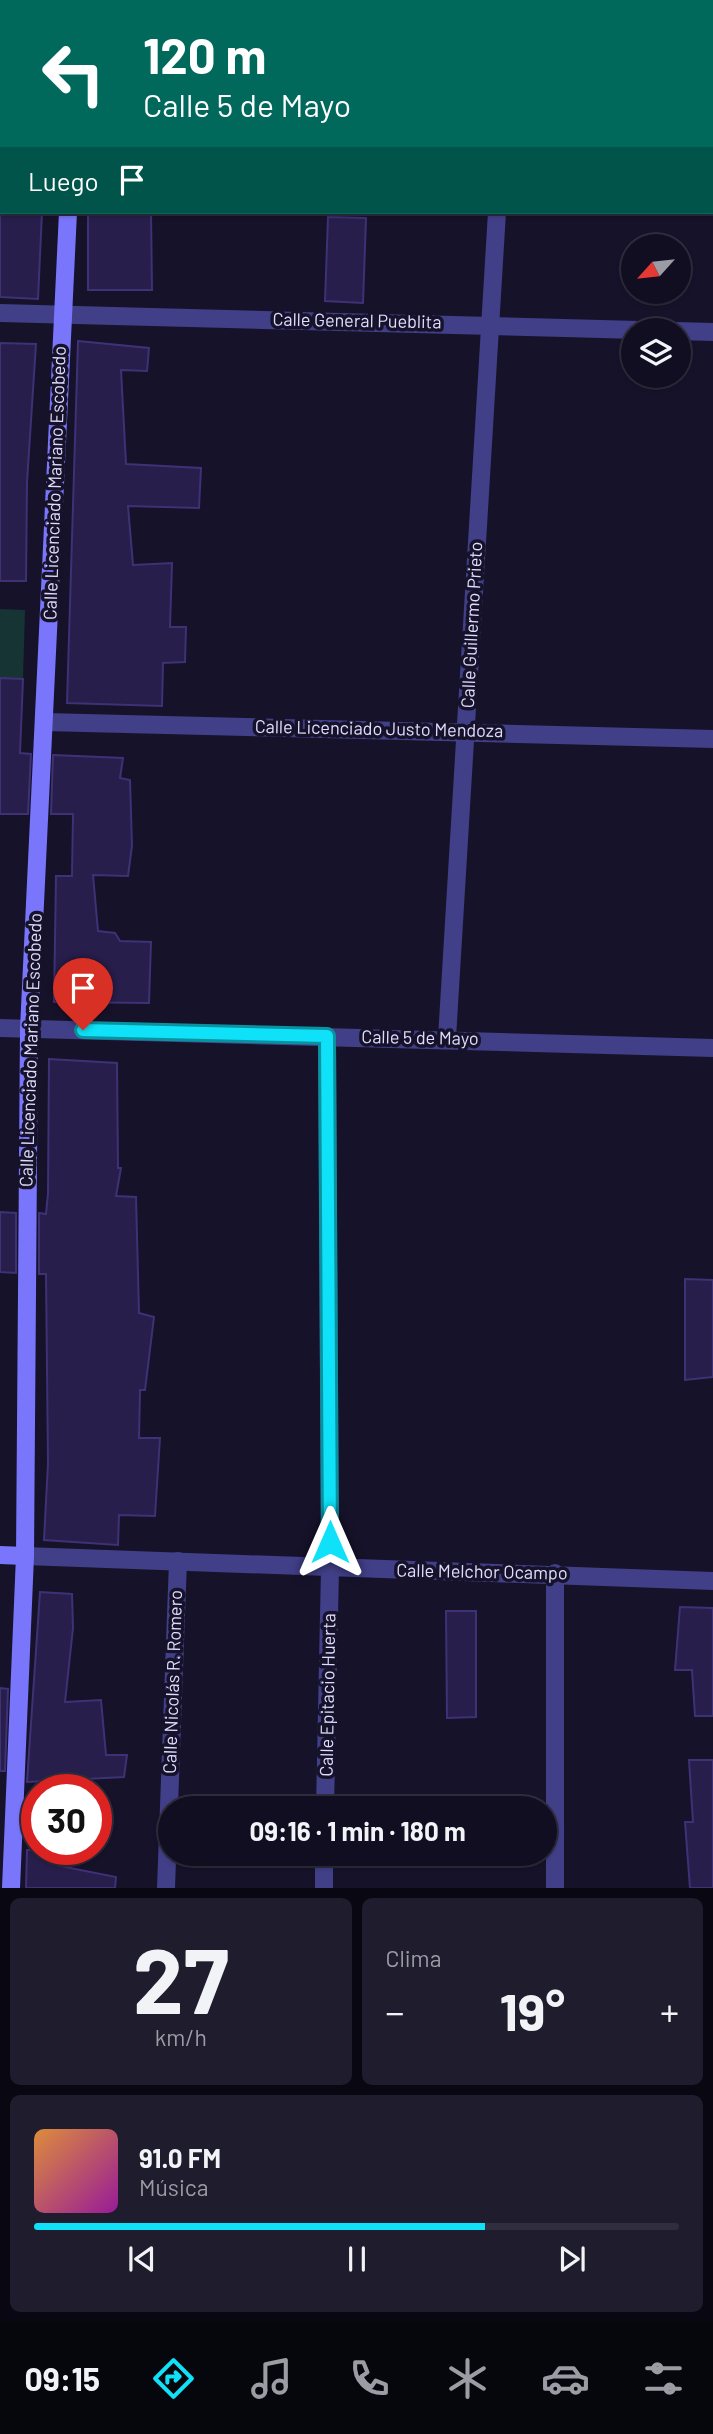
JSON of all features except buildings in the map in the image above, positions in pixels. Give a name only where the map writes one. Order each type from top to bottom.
[{"type":"main road","name":"Calle Licenciado Mariano Escobedo","points":[[11,1888],[25,1556],[29,1029],[68,214]]},
{"type":"main road","name":"Calle Melchor Ocampo","points":[[0,1555],[25,1556]]},
{"type":"street","name":"Calle Guillermo Prieto","points":[[447,1038],[488,324],[497,214]]},
{"type":"street","name":"Calle General Pueblita","points":[[0,313],[713,331]]},
{"type":"street","name":"Calle Licenciado Justo Mendoza","points":[[45,722],[713,739]]},
{"type":"street","name":"Calle 5 de Mayo","points":[[0,1028],[447,1038],[713,1048]]},
{"type":"street","name":"Calle Epitacio Huerta","points":[[325,1796],[330,1569],[327,1036]]},
{"type":"street","name":"Calle Melchor Ocampo","points":[[25,1556],[178,1560],[330,1569],[555,1573],[713,1581]]},
{"type":"street","name":"Calle Nicolás R. Romero","points":[[166,1888],[178,1560]]},
{"type":"street","points":[[555,1573],[555,1888]]},
{"type":"street","points":[[324,1866],[324,1888]]},
{"type":"green space","points":[[0,609],[25,610],[23,679],[0,678]]},
{"type":"route","points":[[83,1030],[327,1036],[330,1542]]}]
